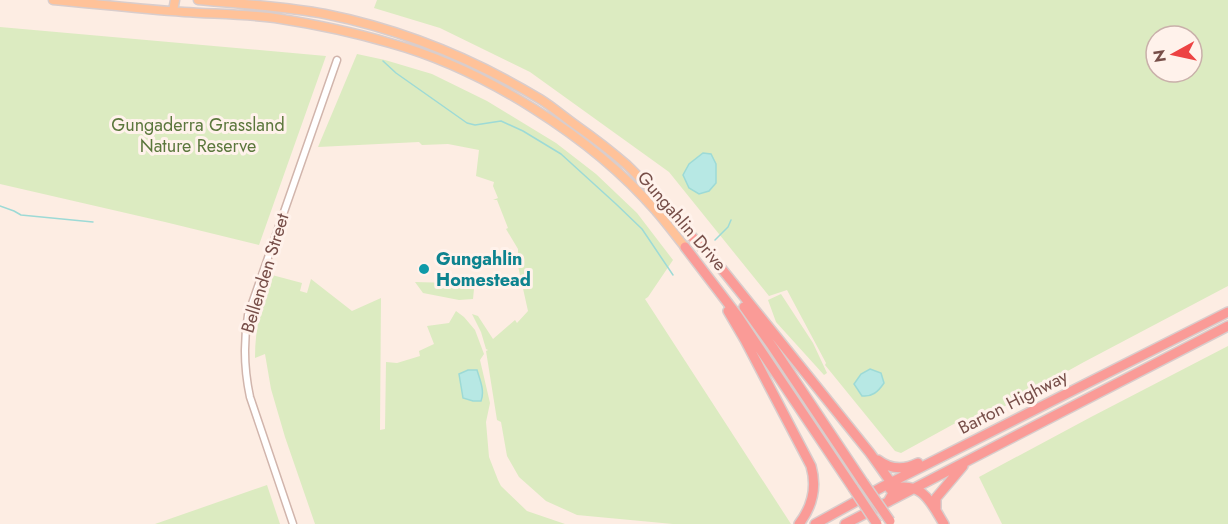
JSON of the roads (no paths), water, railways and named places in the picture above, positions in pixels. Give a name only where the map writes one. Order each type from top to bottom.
[{"type":"highway","points":[[685,229],[721,268],[870,453],[892,485],[892,496],[888,502]]},
{"type":"highway","name":"Gungahlin Drive","points":[[685,229],[756,322],[891,523]]},
{"type":"highway","name":"Gungahlin Drive","points":[[684,247],[737,315],[877,524]]},
{"type":"highway","points":[[698,263],[745,340],[809,461],[813,479],[813,494],[807,511],[798,524]]},
{"type":"highway","name":"Barton Highway","points":[[892,485],[1069,391],[1228,312]]},
{"type":"highway","name":"Barton Highway","points":[[846,524],[1228,326]]},
{"type":"highway","points":[[870,453],[887,466],[908,467],[1069,391]]},
{"type":"highway","points":[[938,514],[936,498],[969,460]]},
{"type":"highway","points":[[814,524],[892,485],[913,488],[922,492],[944,524]]},
{"type":"highway","points":[[851,524],[861,516]]},
{"type":"main road","name":"Gungahlin Drive","points":[[53,0],[266,17],[341,30],[392,43],[446,62],[541,113],[579,140],[605,161],[656,210],[684,247]]},
{"type":"main road","points":[[169,0],[173,11]]},
{"type":"main road","points":[[173,11],[175,0]]},
{"type":"main road","name":"Gungahlin Drive","points":[[198,0],[290,8],[325,14],[426,43],[491,71],[542,100],[626,164],[685,229]]},
{"type":"street","name":"Bellenden Street","points":[[294,524],[250,397],[244,338],[248,315],[337,60]]},
{"type":"water","points":[[703,153],[711,154],[716,164],[716,183],[709,191],[699,194],[689,188],[683,175],[689,164]]},
{"type":"water","points":[[870,369],[881,373],[884,383],[869,396],[862,396],[854,384],[861,374]]},
{"type":"water","points":[[468,370],[477,370],[482,389],[481,401],[463,398],[459,374]]},
{"type":"waterway","points":[[383,61],[396,73],[467,123],[475,125],[501,121],[523,131],[561,154],[642,229],[673,275]]},
{"type":"waterway","points":[[0,206],[21,215],[93,222]]},
{"type":"waterway","points":[[715,240],[728,227],[731,220]]},
{"type":"place","name":"Gungahlin Homestead","points":[[424,269]]},
{"type":"park label","name":"Gungaderra Grassland Nature Reserve","points":[[198,135]]}]
